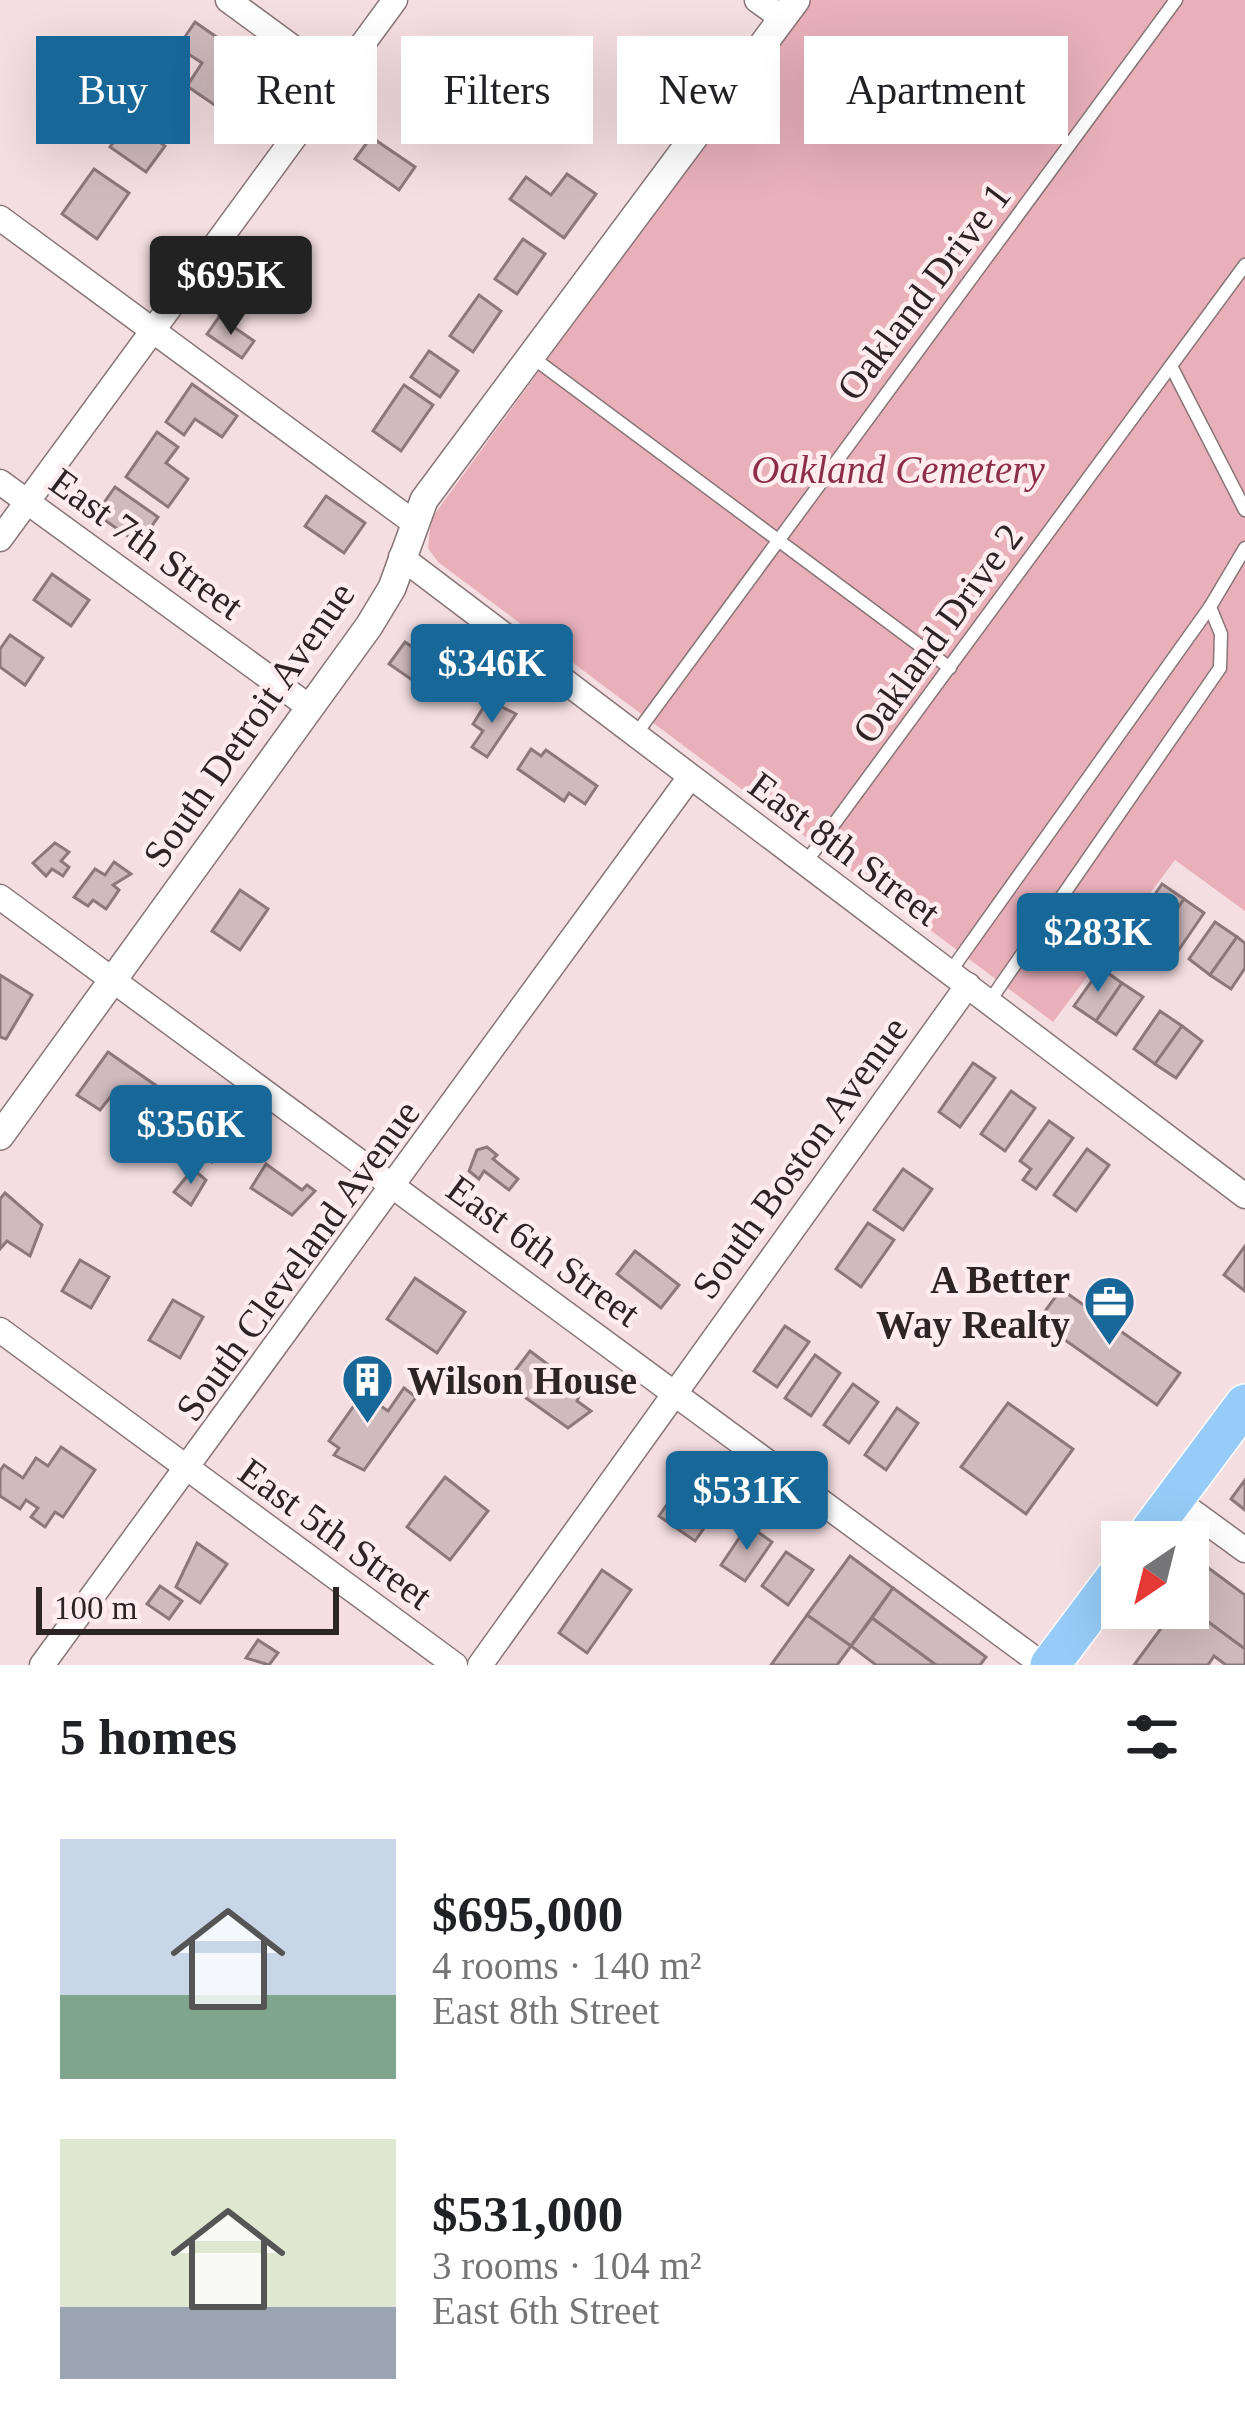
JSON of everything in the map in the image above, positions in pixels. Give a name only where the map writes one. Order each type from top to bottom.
[{"type":"highway","points":[[1158,1521],[1245,1404]]},
{"type":"highway","points":[[1047,1665],[1101,1596]]},
{"type":"street","points":[[228,0],[277,36]]},
{"type":"street","points":[[368,36],[394,0]]},
{"type":"street","points":[[757,0],[789,9]]},
{"type":"street","name":"South Detroit Avenue","points":[[0,1136],[370,626],[392,588],[413,522],[530,356],[789,9]]},
{"type":"street","points":[[0,539],[291,144]]},
{"type":"street","points":[[0,218],[413,522]]},
{"type":"street","name":"East 7th Street","points":[[0,482],[308,706]]},
{"type":"street","name":"East 8th Street","points":[[401,557],[1245,1196]]},
{"type":"street","name":"South Cleveland Avenue","points":[[42,1665],[396,1186],[690,777]]},
{"type":"street","name":"East 6th Street","points":[[0,897],[1047,1665]]},
{"type":"street","name":"South Boston Avenue","points":[[480,1665],[959,978]]},
{"type":"street","name":"East 5th Street","points":[[0,1330],[455,1665]]},
{"type":"street","points":[[1175,1498],[1245,1550]]},
{"type":"lane","name":"Oakland Drive 1","points":[[635,735],[1176,0]]},
{"type":"lane","name":"Oakland Drive 2","points":[[805,863],[1245,265]]},
{"type":"lane","points":[[530,356],[950,668]]},
{"type":"lane","points":[[1171,366],[1245,500],[1245,510]]},
{"type":"lane","points":[[959,978],[1245,548]]},
{"type":"lane","points":[[989,1002],[1220,668],[1221,634],[1210,607]]},
{"type":"green space","name":"Oakland Cemetery","points":[[810,0],[1245,0],[1245,911],[1175,860],[1053,1022],[438,562],[428,548],[431,519],[705,144],[780,144],[780,41]]},
{"type":"building","points":[[195,22],[215,36],[214,105],[190,88],[202,63],[190,55],[190,36],[185,36]]},
{"type":"building","points":[[377,141],[415,167],[399,190],[355,159],[366,144]]},
{"type":"building","points":[[112,144],[165,146],[146,172],[110,147]]},
{"type":"building","points":[[94,169],[129,193],[97,239],[62,214]]},
{"type":"building","points":[[567,174],[596,194],[564,238],[510,199],[526,177],[551,195]]},
{"type":"building","points":[[523,239],[545,254],[517,294],[495,279]]},
{"type":"building","points":[[284,257],[307,268],[295,292],[272,281]]},
{"type":"building","points":[[479,295],[501,311],[473,352],[450,336]]},
{"type":"building","points":[[219,317],[254,341],[242,358],[207,334]]},
{"type":"building","points":[[429,351],[458,371],[440,397],[411,377]]},
{"type":"building","points":[[192,384],[237,416],[222,437],[195,419],[184,435],[166,422]]},
{"type":"building","points":[[404,385],[433,405],[401,451],[373,431]]},
{"type":"building","points":[[157,432],[178,447],[166,463],[188,479],[168,507],[126,477]]},
{"type":"building","points":[[115,487],[158,517],[139,544],[96,514]]},
{"type":"building","points":[[326,496],[365,523],[344,553],[305,526]]},
{"type":"building","points":[[52,574],[89,600],[71,626],[34,600]]},
{"type":"building","points":[[10,635],[43,658],[25,685],[0,667],[0,649]]},
{"type":"building","points":[[405,642],[449,673],[434,695],[389,664]]},
{"type":"building","points":[[488,700],[516,714],[487,757],[472,747],[483,731],[473,724]]},
{"type":"building","points":[[531,749],[541,756],[546,750],[597,786],[585,804],[569,793],[564,801],[518,769]]},
{"type":"building","points":[[55,843],[69,852],[61,861],[69,867],[63,876],[52,869],[46,876],[33,863]]},
{"type":"building","points":[[114,862],[131,874],[113,885],[119,890],[106,909],[93,900],[88,906],[74,897],[95,869],[105,875]]},
{"type":"building","points":[[1162,884],[1184,899],[1158,937],[1136,922]]},
{"type":"building","points":[[240,890],[268,909],[240,950],[212,931]]},
{"type":"building","points":[[1184,899],[1204,913],[1178,951],[1158,937]]},
{"type":"building","points":[[1215,922],[1237,937],[1210,975],[1189,959]]},
{"type":"building","points":[[1237,937],[1245,943],[1245,968],[1231,989],[1210,975]]},
{"type":"building","points":[[1101,968],[1122,983],[1096,1021],[1074,1006]]},
{"type":"building","points":[[0,975],[32,995],[6,1039],[0,1037]]},
{"type":"building","points":[[1122,983],[1143,997],[1116,1035],[1096,1021]]},
{"type":"building","points":[[1160,1011],[1182,1026],[1155,1064],[1134,1049]]},
{"type":"building","points":[[1182,1026],[1202,1041],[1176,1078],[1155,1064]]},
{"type":"building","points":[[108,1052],[161,1089],[146,1111],[115,1091],[100,1110],[77,1095]]},
{"type":"building","points":[[973,1063],[995,1078],[960,1127],[939,1112]]},
{"type":"building","points":[[1011,1091],[1035,1108],[1005,1151],[981,1134]]},
{"type":"building","points":[[186,1106],[230,1138],[212,1162],[188,1150],[182,1157],[169,1148],[173,1138],[164,1130]]},
{"type":"building","points":[[1049,1121],[1073,1138],[1036,1189],[1023,1180],[1031,1169],[1020,1161]]},
{"type":"building","points":[[487,1147],[497,1155],[493,1159],[518,1179],[509,1190],[484,1171],[479,1179],[469,1171],[477,1150]]},
{"type":"building","points":[[1087,1149],[1109,1165],[1076,1211],[1054,1195]]},
{"type":"building","points":[[266,1164],[302,1190],[307,1185],[315,1191],[292,1215],[251,1188]]},
{"type":"building","points":[[193,1169],[206,1180],[191,1205],[174,1192]]},
{"type":"building","points":[[903,1169],[932,1189],[903,1230],[874,1210]]},
{"type":"building","points":[[5,1193],[42,1225],[30,1256],[7,1241],[0,1249],[0,1199]]},
{"type":"building","points":[[868,1223],[894,1240],[861,1287],[836,1269]]},
{"type":"building","points":[[1245,1246],[1245,1291],[1224,1275]]},
{"type":"building","points":[[635,1251],[679,1285],[661,1308],[617,1274]]},
{"type":"building","points":[[80,1260],[109,1277],[91,1308],[62,1291]]},
{"type":"building","points":[[415,1278],[465,1312],[437,1353],[387,1319]]},
{"type":"building","name":"A Better Way Realty","points":[[1061,1289],[1180,1373],[1157,1405],[1038,1321]]},
{"type":"building","points":[[173,1300],[203,1317],[180,1358],[149,1340]]},
{"type":"building","points":[[785,1326],[809,1342],[777,1387],[754,1371]]},
{"type":"building","points":[[530,1351],[582,1390],[577,1401],[591,1411],[568,1428],[519,1393],[524,1383],[511,1376]]},
{"type":"building","points":[[815,1355],[840,1373],[811,1416],[785,1398]]},
{"type":"building","name":"Wilson House","points":[[370,1383],[376,1387],[369,1398],[388,1411],[404,1388],[416,1397],[364,1470],[334,1455],[339,1448],[329,1441]]},
{"type":"building","points":[[853,1384],[878,1402],[849,1443],[824,1425]]},
{"type":"building","points":[[1008,1403],[1073,1449],[1026,1514],[961,1467]]},
{"type":"building","points":[[897,1408],[918,1423],[886,1470],[865,1455]]},
{"type":"building","points":[[61,1447],[95,1470],[63,1517],[55,1512],[45,1527],[31,1517],[38,1508],[26,1500],[20,1509],[0,1496],[0,1471],[4,1465],[23,1478],[36,1458],[48,1466]]},
{"type":"building","points":[[445,1477],[488,1511],[450,1560],[407,1527]]},
{"type":"building","points":[[1245,1480],[1245,1510],[1231,1499]]},
{"type":"building","points":[[681,1484],[702,1499],[696,1508],[711,1518],[695,1541],[659,1516]]},
{"type":"building","points":[[748,1525],[772,1542],[745,1581],[721,1565]]},
{"type":"building","points":[[197,1543],[227,1564],[200,1603],[176,1587]]},
{"type":"building","points":[[786,1552],[813,1570],[788,1605],[762,1586]]},
{"type":"building","points":[[850,1556],[893,1588],[851,1646],[807,1615]]},
{"type":"building","points":[[1209,1568],[1245,1595],[1245,1649],[1209,1622]]},
{"type":"building","points":[[602,1570],[631,1590],[587,1653],[559,1633]]},
{"type":"building","points":[[160,1586],[182,1601],[169,1619],[147,1604]]},
{"type":"building","points":[[893,1588],[986,1657],[980,1665],[936,1665],[872,1618]]},
{"type":"building","points":[[807,1615],[851,1646],[837,1665],[771,1665]]},
{"type":"building","points":[[872,1618],[936,1665],[876,1665],[851,1646]]},
{"type":"building","points":[[1209,1622],[1245,1649],[1245,1665],[1226,1665],[1214,1656],[1208,1665],[1134,1665],[1161,1629],[1209,1629]]},
{"type":"building","points":[[258,1640],[278,1653],[269,1665],[246,1658]]},
{"type":"place","name":"A Better Way Realty","points":[[1109,1347]]},
{"type":"place","name":"Wilson House","points":[[368,1426]]}]
